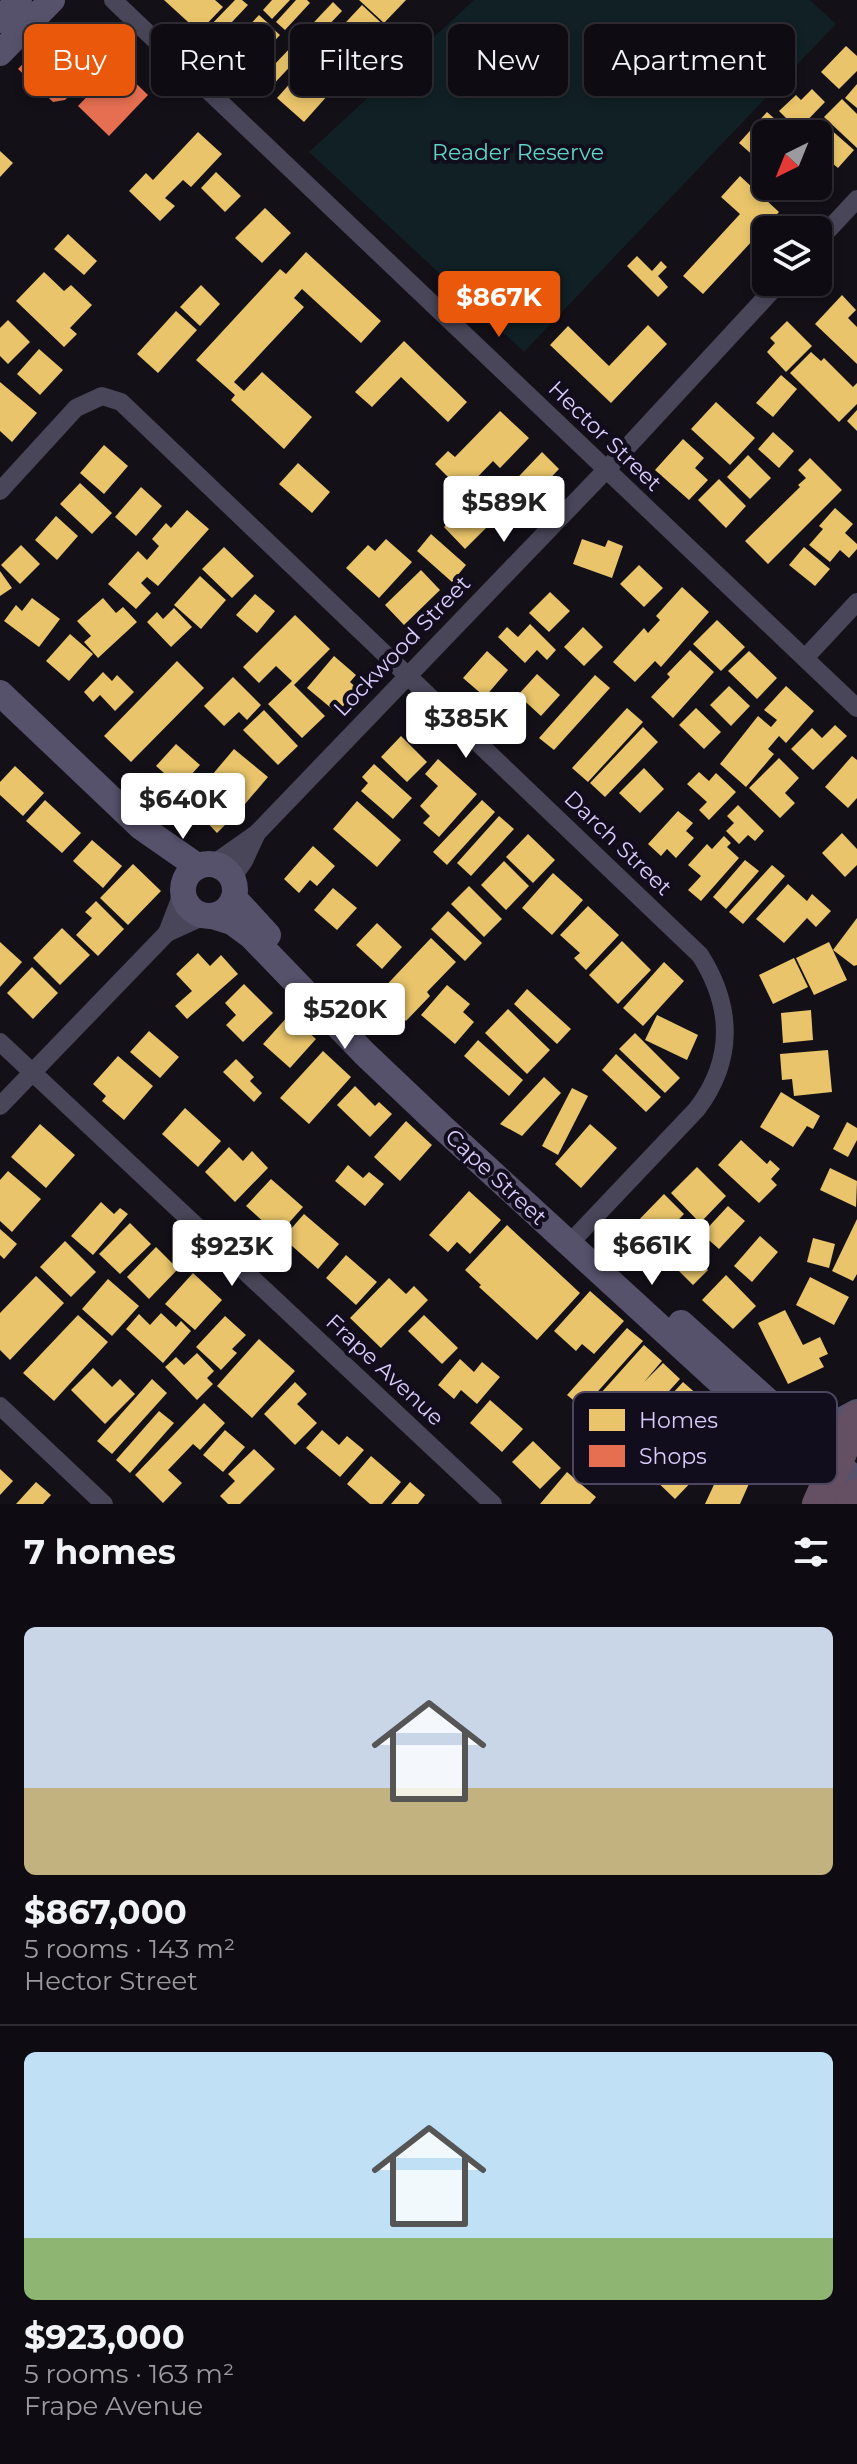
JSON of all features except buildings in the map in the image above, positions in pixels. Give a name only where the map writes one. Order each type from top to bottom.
[{"type":"highway","points":[[853,1504],[840,1484],[857,1414]]},
{"type":"street","points":[[0,20],[19,0]]},
{"type":"street","points":[[0,53],[52,0]]},
{"type":"street","name":"Hector Street","points":[[113,0],[857,708]]},
{"type":"street","points":[[832,226],[857,199]]},
{"type":"street","name":"Lockwood Street","points":[[207,881],[257,833],[606,470],[767,296]]},
{"type":"street","name":"Darch Street","points":[[0,491],[76,408],[102,396],[121,402],[700,955],[714,977],[722,998],[723,1048],[720,1069],[712,1089],[697,1109],[574,1239]]},
{"type":"street","points":[[805,658],[857,602]]},
{"type":"street","name":"Cape Street","points":[[0,693],[141,827],[207,881],[574,1239],[757,1392]]},
{"type":"street","points":[[0,1106],[167,933],[207,881],[228,909],[167,933]]},
{"type":"street","name":"Cape Street","points":[[207,881],[190,909],[232,922],[251,936],[365,1054],[574,1239],[740,1392]]},
{"type":"street","name":"Frape Avenue","points":[[0,1042],[493,1504]]},
{"type":"street","points":[[0,1406],[104,1504]]},
{"type":"street","points":[[837,1423],[857,1414]]},
{"type":"green space","name":"Reader Reserve","points":[[474,0],[810,0],[836,24],[795,67],[795,24],[584,24],[584,96],[768,96],[524,352],[309,152],[370,96],[432,96],[432,39]]}]
